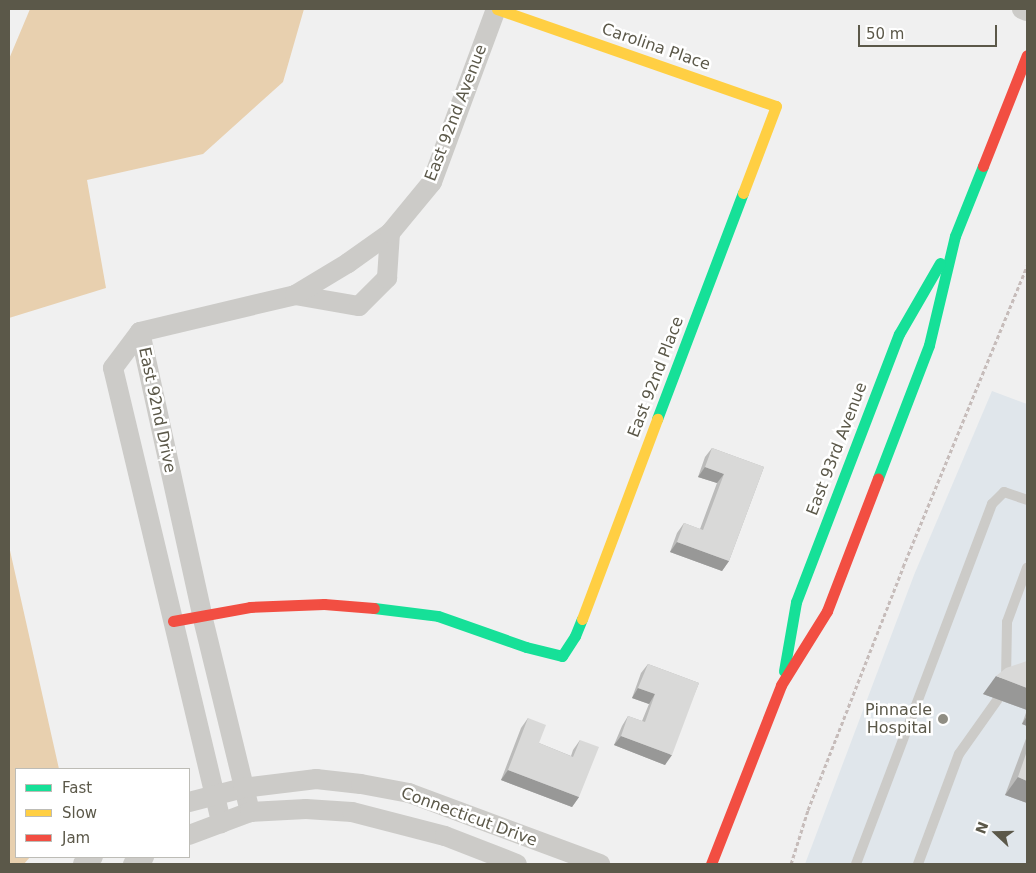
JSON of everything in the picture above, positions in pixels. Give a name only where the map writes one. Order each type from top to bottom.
[{"type":"street","name":"Carolina Place","points":[[496,9],[776,106]]},
{"type":"street","name":"East 92nd Avenue","points":[[140,332],[295,295],[348,263],[390,233],[432,182],[496,9]]},
{"type":"street","points":[[1022,9],[1027,11]]},
{"type":"street","name":"East 93rd Avenue","points":[[781,685],[796,602],[899,334],[955,236],[1027,55]]},
{"type":"street","name":"East 92nd Place","points":[[202,615],[250,607],[324,604],[379,608],[438,616],[526,647],[562,656],[575,636],[776,106]]},
{"type":"street","points":[[295,295],[359,306],[387,278],[390,233]]},
{"type":"street","name":"East 93rd Avenue","points":[[711,864],[781,685],[827,611],[929,345],[955,236]]},
{"type":"street","name":"East 92nd Drive","points":[[140,332],[202,615],[250,812]]},
{"type":"street","name":"East 92nd Drive","points":[[140,332],[112,368],[221,822]]},
{"type":"street","points":[[173,621],[202,615]]},
{"type":"street","name":"Connecticut Drive","points":[[190,802],[243,788],[316,779],[409,793],[600,864]]},
{"type":"street","name":"Connecticut Drive","points":[[190,835],[250,812],[306,809],[352,812],[444,836],[517,864]]},
{"type":"lane","points":[[856,864],[992,504],[1004,492],[1027,500]]},
{"type":"lane","points":[[1006,682],[1007,622],[1027,568]]},
{"type":"lane","points":[[918,864],[959,754],[998,700]]},
{"type":"path","points":[[791,864],[808,810],[902,567],[1027,266]]},
{"type":"shaded area","points":[[30,9],[304,9],[283,82],[203,154],[87,180],[106,288],[9,318],[9,59]]},
{"type":"shaded area","name":"Pinnacle Hospital","points":[[992,391],[1027,404],[1027,864],[805,864],[914,575]]},
{"type":"shaded area","points":[[9,546],[59,768],[15,768],[15,858],[29,858],[24,864],[9,864]]},
{"type":"building","points":[[712,448],[764,467],[729,561],[677,542],[684,523],[703,530],[724,474],[705,467]]},
{"type":"building","points":[[1027,661],[1027,688],[996,676],[1006,668]]},
{"type":"building","points":[[648,664],[699,683],[672,755],[621,736],[628,716],[645,722],[655,694],[638,688]]},
{"type":"building","points":[[528,718],[546,725],[539,743],[573,757],[580,740],[599,747],[579,797],[508,770]]},
{"type":"building","points":[[1027,751],[1027,781],[1018,777]]},
{"type":"traffic: fast","points":[[878,478],[929,345],[955,236],[983,166]]},
{"type":"traffic: fast","points":[[657,419],[743,193]]},
{"type":"traffic: fast","points":[[784,671],[796,602],[899,334],[940,263]]},
{"type":"traffic: fast","points":[[374,608],[438,616],[526,647],[562,656],[575,636],[582,619]]},
{"type":"traffic: slow","points":[[497,9],[776,106],[743,193]]},
{"type":"traffic: slow","points":[[582,619],[657,419]]},
{"type":"traffic: jam","points":[[983,166],[1027,55]]},
{"type":"traffic: jam","points":[[711,864],[781,685],[827,611],[878,478]]},
{"type":"traffic: jam","points":[[173,621],[250,607],[324,604],[374,608]]},
{"type":"place","name":"Pinnacle Hospital","points":[[943,719]]}]
